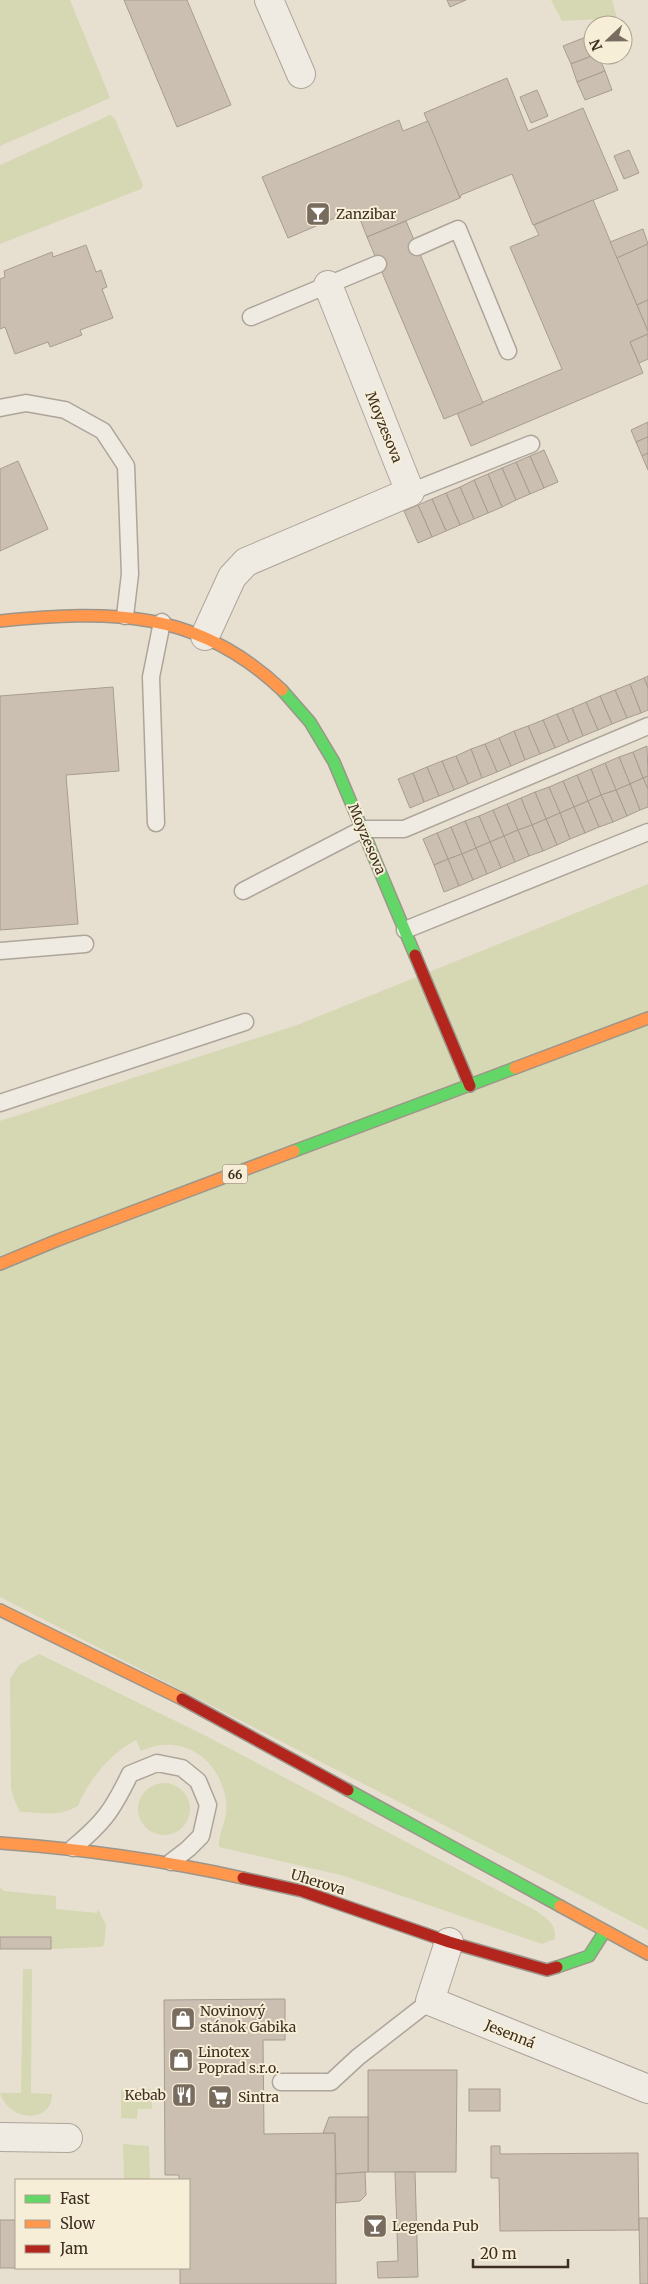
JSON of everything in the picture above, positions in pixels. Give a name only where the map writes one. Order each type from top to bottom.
[{"type":"street","points":[[270,0],[301,74]]},
{"type":"street","name":"Moyzesova","points":[[328,285],[410,492]]},
{"type":"street","points":[[204,636],[232,577],[246,562],[410,492]]},
{"type":"street","name":"Moyzesova","points":[[0,621],[90,615],[125,616],[162,622],[204,636],[242,657],[268,676],[306,717],[334,762],[470,1086]]},
{"type":"street","name":"66","points":[[0,1264],[58,1240],[648,1018]]},
{"type":"street","points":[[0,1610],[193,1705],[648,1954]]},
{"type":"street","name":"Uherova","points":[[0,1842],[72,1848],[171,1862],[302,1891],[448,1942],[547,1970],[589,1956],[605,1931]]},
{"type":"street","points":[[430,2002],[448,1942]]},
{"type":"street","name":"Jesenná","points":[[430,2002],[648,2089]]},
{"type":"street","points":[[0,2137],[68,2138]]},
{"type":"lane","points":[[417,247],[458,229],[508,352]]},
{"type":"lane","points":[[251,317],[378,264]]},
{"type":"lane","points":[[0,408],[26,403],[65,410],[103,431],[126,466],[130,574],[125,616]]},
{"type":"lane","points":[[410,492],[531,444]]},
{"type":"lane","points":[[156,823],[151,676],[162,622]]},
{"type":"lane","points":[[243,891],[363,829],[404,829],[648,726]]},
{"type":"lane","points":[[405,930],[648,832]]},
{"type":"lane","points":[[0,951],[85,944]]},
{"type":"lane","points":[[0,1103],[245,1022]]},
{"type":"lane","points":[[72,1848],[96,1829],[114,1808],[130,1774],[157,1763],[182,1768],[198,1781],[208,1805],[201,1836],[171,1862]]},
{"type":"lane","points":[[282,2082],[331,2082],[366,2050],[430,2002]]},
{"type":"green space","points":[[0,0],[70,0],[110,98],[0,146]]},
{"type":"green space","points":[[551,0],[612,0],[616,15],[583,15],[583,20],[562,21]]},
{"type":"green space","points":[[110,115],[115,119],[143,185],[141,189],[0,244],[0,165]]},
{"type":"green space","points":[[648,884],[648,1930],[0,1597],[0,1121],[297,1025]]},
{"type":"green space","points":[[39,1654],[206,1736],[535,1910],[552,1925],[555,1939],[542,1944],[341,1875],[219,1847],[227,1808],[222,1786],[216,1773],[207,1762],[197,1753],[184,1747],[171,1745],[156,1746],[141,1751],[136,1740],[118,1752],[101,1768],[88,1786],[78,1806],[63,1812],[50,1814],[20,1812],[11,1788],[10,1679],[19,1665]]},
{"type":"green space","points":[[159,1783],[169,1783],[178,1787],[186,1795],[190,1809],[186,1823],[178,1831],[169,1835],[159,1835],[150,1831],[142,1823],[138,1814],[138,1804],[142,1795],[150,1787]]},
{"type":"green space","points":[[0,1887],[4,1891],[56,1896],[56,1909],[97,1913],[98,1909],[106,1925],[104,1945],[101,1947],[51,1949],[0,1937]]},
{"type":"green space","points":[[23,1969],[32,1969],[31,2093],[52,2094],[46,2110],[30,2116],[12,2110],[5,2103],[0,2093],[21,2093]]},
{"type":"green space","points":[[151,2089],[152,2109],[138,2109],[137,2119],[121,2118],[121,2090]]},
{"type":"green space","points":[[123,2144],[149,2146],[150,2179],[124,2179]]},
{"type":"building","points":[[124,0],[187,0],[231,105],[177,127]]},
{"type":"building","points":[[447,0],[466,0],[450,7]]},
{"type":"building","points":[[583,38],[583,59],[571,64],[563,46]]},
{"type":"building","points":[[583,59],[583,65],[602,65],[605,71],[577,82],[571,64]]},
{"type":"building","points":[[605,71],[612,90],[585,100],[577,82]]},
{"type":"building","points":[[507,78],[528,131],[583,108],[618,190],[533,225],[512,174],[461,195],[460,198],[424,113]]},
{"type":"building","points":[[537,90],[548,116],[531,123],[520,97]]},
{"type":"building","points":[[399,120],[403,131],[428,121],[460,198],[367,237],[356,209],[288,238],[262,177]]},
{"type":"building","points":[[629,150],[639,173],[624,179],[614,156]]},
{"type":"building","points":[[593,200],[648,331],[648,334],[630,342],[643,373],[471,446],[457,413],[562,369],[510,247],[539,235],[534,225]]},
{"type":"building","points":[[406,221],[483,403],[444,419],[367,237]]},
{"type":"building","points":[[643,229],[648,244],[617,258],[610,242]]},
{"type":"building","points":[[648,244],[648,300],[637,305],[617,258]]},
{"type":"building","points":[[86,245],[96,272],[101,270],[107,287],[102,289],[113,318],[80,330],[82,335],[50,347],[48,342],[15,354],[5,327],[0,329],[0,279],[5,277],[4,271],[52,252],[53,257]]},
{"type":"building","points":[[648,300],[648,331],[637,305]]},
{"type":"building","points":[[648,334],[648,359],[639,363],[630,342]]},
{"type":"building","points":[[648,422],[648,437],[636,442],[631,430]]},
{"type":"building","points":[[648,437],[648,453],[642,456],[636,442]]},
{"type":"building","points":[[544,450],[558,482],[544,488],[530,456]]},
{"type":"building","points":[[648,453],[648,470],[642,456]]},
{"type":"building","points":[[530,456],[544,488],[530,494],[516,462]]},
{"type":"building","points":[[18,461],[48,529],[0,551],[0,469]]},
{"type":"building","points":[[516,462],[530,494],[516,500],[502,468]]},
{"type":"building","points":[[502,468],[516,500],[502,507],[488,474]]},
{"type":"building","points":[[488,474],[502,507],[488,513],[474,480]]},
{"type":"building","points":[[474,480],[488,513],[474,519],[460,487]]},
{"type":"building","points":[[460,487],[474,519],[460,525],[446,493]]},
{"type":"building","points":[[446,493],[460,525],[446,531],[432,499]]},
{"type":"building","points":[[432,499],[446,531],[432,537],[418,505]]},
{"type":"building","points":[[418,505],[432,537],[418,543],[404,511]]},
{"type":"building","points":[[648,676],[648,688],[644,678]]},
{"type":"building","points":[[644,678],[648,688],[648,710],[641,713],[630,684]]},
{"type":"building","points":[[630,684],[641,713],[627,718],[615,690]]},
{"type":"building","points":[[113,687],[119,771],[66,775],[78,924],[0,930],[0,696]]},
{"type":"building","points":[[615,690],[627,718],[612,724],[600,696]]},
{"type":"building","points":[[600,696],[612,724],[598,730],[586,702]]},
{"type":"building","points":[[586,702],[598,730],[583,736],[572,708]]},
{"type":"building","points":[[572,708],[583,736],[569,742],[557,714]]},
{"type":"building","points":[[557,714],[569,742],[555,748],[543,720]]},
{"type":"building","points":[[543,720],[555,748],[540,754],[528,726]]},
{"type":"building","points":[[528,726],[540,754],[525,760],[514,731]]},
{"type":"building","points":[[514,731],[525,760],[511,766],[499,738]]},
{"type":"building","points":[[499,738],[511,766],[497,772],[485,744]]},
{"type":"building","points":[[485,744],[497,772],[482,778],[471,749]]},
{"type":"building","points":[[647,746],[648,776],[643,778],[633,752]]},
{"type":"building","points":[[471,749],[482,778],[468,784],[456,756]]},
{"type":"building","points":[[633,752],[643,778],[630,784],[619,757]]},
{"type":"building","points":[[456,756],[468,784],[454,790],[442,761]]},
{"type":"building","points":[[619,757],[630,784],[616,790],[605,763]]},
{"type":"building","points":[[442,761],[454,790],[439,796],[427,767]]},
{"type":"building","points":[[605,763],[616,790],[601,795],[591,769]]},
{"type":"building","points":[[427,767],[439,796],[424,802],[413,773]]},
{"type":"building","points":[[591,769],[601,795],[588,801],[577,775]]},
{"type":"building","points":[[413,773],[424,802],[410,808],[398,779]]},
{"type":"building","points":[[577,775],[588,801],[574,807],[563,781]]},
{"type":"building","points":[[648,776],[648,789],[643,778]]},
{"type":"building","points":[[643,778],[648,789],[648,807],[640,810],[630,784]]},
{"type":"building","points":[[563,781],[574,807],[560,813],[549,787]]},
{"type":"building","points":[[630,784],[640,810],[627,816],[616,790]]},
{"type":"building","points":[[549,787],[560,813],[546,819],[535,792]]},
{"type":"building","points":[[616,790],[627,816],[613,822],[601,795]]},
{"type":"building","points":[[535,792],[546,819],[532,825],[521,798]]},
{"type":"building","points":[[601,795],[613,822],[599,827],[588,801]]},
{"type":"building","points":[[521,798],[532,825],[518,830],[507,804]]},
{"type":"building","points":[[588,801],[599,827],[585,833],[574,807]]},
{"type":"building","points":[[507,804],[518,830],[504,836],[493,810]]},
{"type":"building","points":[[574,807],[585,833],[570,839],[560,813]]},
{"type":"building","points":[[493,810],[504,836],[490,842],[479,816]]},
{"type":"building","points":[[560,813],[570,839],[557,845],[546,819]]},
{"type":"building","points":[[479,816],[490,842],[476,848],[465,821]]},
{"type":"building","points":[[546,819],[557,845],[543,851],[532,825]]},
{"type":"building","points":[[465,821],[476,848],[462,854],[451,827]]},
{"type":"building","points":[[532,825],[543,851],[529,856],[518,830]]},
{"type":"building","points":[[451,827],[462,854],[448,859],[437,833]]},
{"type":"building","points":[[518,830],[529,856],[515,862],[504,836]]},
{"type":"building","points":[[437,833],[448,859],[434,865],[423,839]]},
{"type":"building","points":[[504,836],[515,862],[501,868],[490,842]]},
{"type":"building","points":[[490,842],[501,868],[487,874],[476,848]]},
{"type":"building","points":[[476,848],[487,874],[473,880],[462,854]]},
{"type":"building","points":[[462,854],[473,880],[459,886],[448,859]]},
{"type":"building","points":[[448,859],[459,886],[444,892],[434,865]]},
{"type":"building","points":[[0,1937],[51,1937],[51,1949],[0,1949]]},
{"type":"building","points":[[285,1999],[285,2040],[263,2040],[264,2134],[335,2133],[336,2284],[180,2284],[180,2269],[190,2269],[190,2179],[179,2179],[179,2175],[165,2175],[164,2000]]},
{"type":"building","points":[[368,2070],[457,2070],[456,2172],[368,2172]]},
{"type":"building","points":[[469,2089],[500,2089],[500,2111],[469,2111]]},
{"type":"building","points":[[329,2117],[368,2117],[368,2172],[336,2174],[335,2133],[323,2133]]},
{"type":"building","points":[[491,2146],[500,2146],[500,2154],[638,2153],[639,2230],[500,2231],[499,2178],[491,2178]]},
{"type":"building","points":[[365,2172],[366,2195],[360,2201],[336,2203],[336,2174]]},
{"type":"building","points":[[395,2172],[415,2172],[418,2277],[378,2278],[377,2262],[398,2261]]},
{"type":"building","points":[[639,2218],[648,2218],[648,2284],[640,2284]]},
{"type":"building","points":[[0,2220],[15,2220],[15,2268],[0,2268]]},
{"type":"traffic: fast","points":[[282,690],[310,722],[334,762],[415,955]]},
{"type":"traffic: fast","points":[[294,1151],[515,1068]]},
{"type":"traffic: fast","points":[[348,1790],[560,1906]]},
{"type":"traffic: fast","points":[[557,1967],[589,1956],[605,1931]]},
{"type":"traffic: slow","points":[[0,621],[79,616],[115,617],[150,621],[184,630],[218,644],[250,663],[282,690]]},
{"type":"traffic: slow","points":[[515,1068],[648,1018]]},
{"type":"traffic: slow","points":[[0,1264],[58,1240],[294,1151]]},
{"type":"traffic: slow","points":[[0,1610],[182,1699]]},
{"type":"traffic: slow","points":[[0,1843],[62,1848],[122,1856],[243,1878]]},
{"type":"traffic: slow","points":[[560,1906],[648,1954]]},
{"type":"traffic: jam","points":[[415,955],[470,1086]]},
{"type":"traffic: jam","points":[[182,1699],[348,1790]]},
{"type":"traffic: jam","points":[[243,1878],[302,1891],[449,1942],[547,1970],[557,1967]]},
{"type":"place","name":"Zanzibar","points":[[318,214]]},
{"type":"place","name":"Novinový stánok Gabika","points":[[183,2019]]},
{"type":"place","name":"Linotex Poprad s.r.o.","points":[[181,2060]]},
{"type":"place","name":"Kebab","points":[[184,2095]]},
{"type":"place","name":"Sintra","points":[[220,2097]]},
{"type":"place","name":"Legenda Pub","points":[[375,2226]]}]
